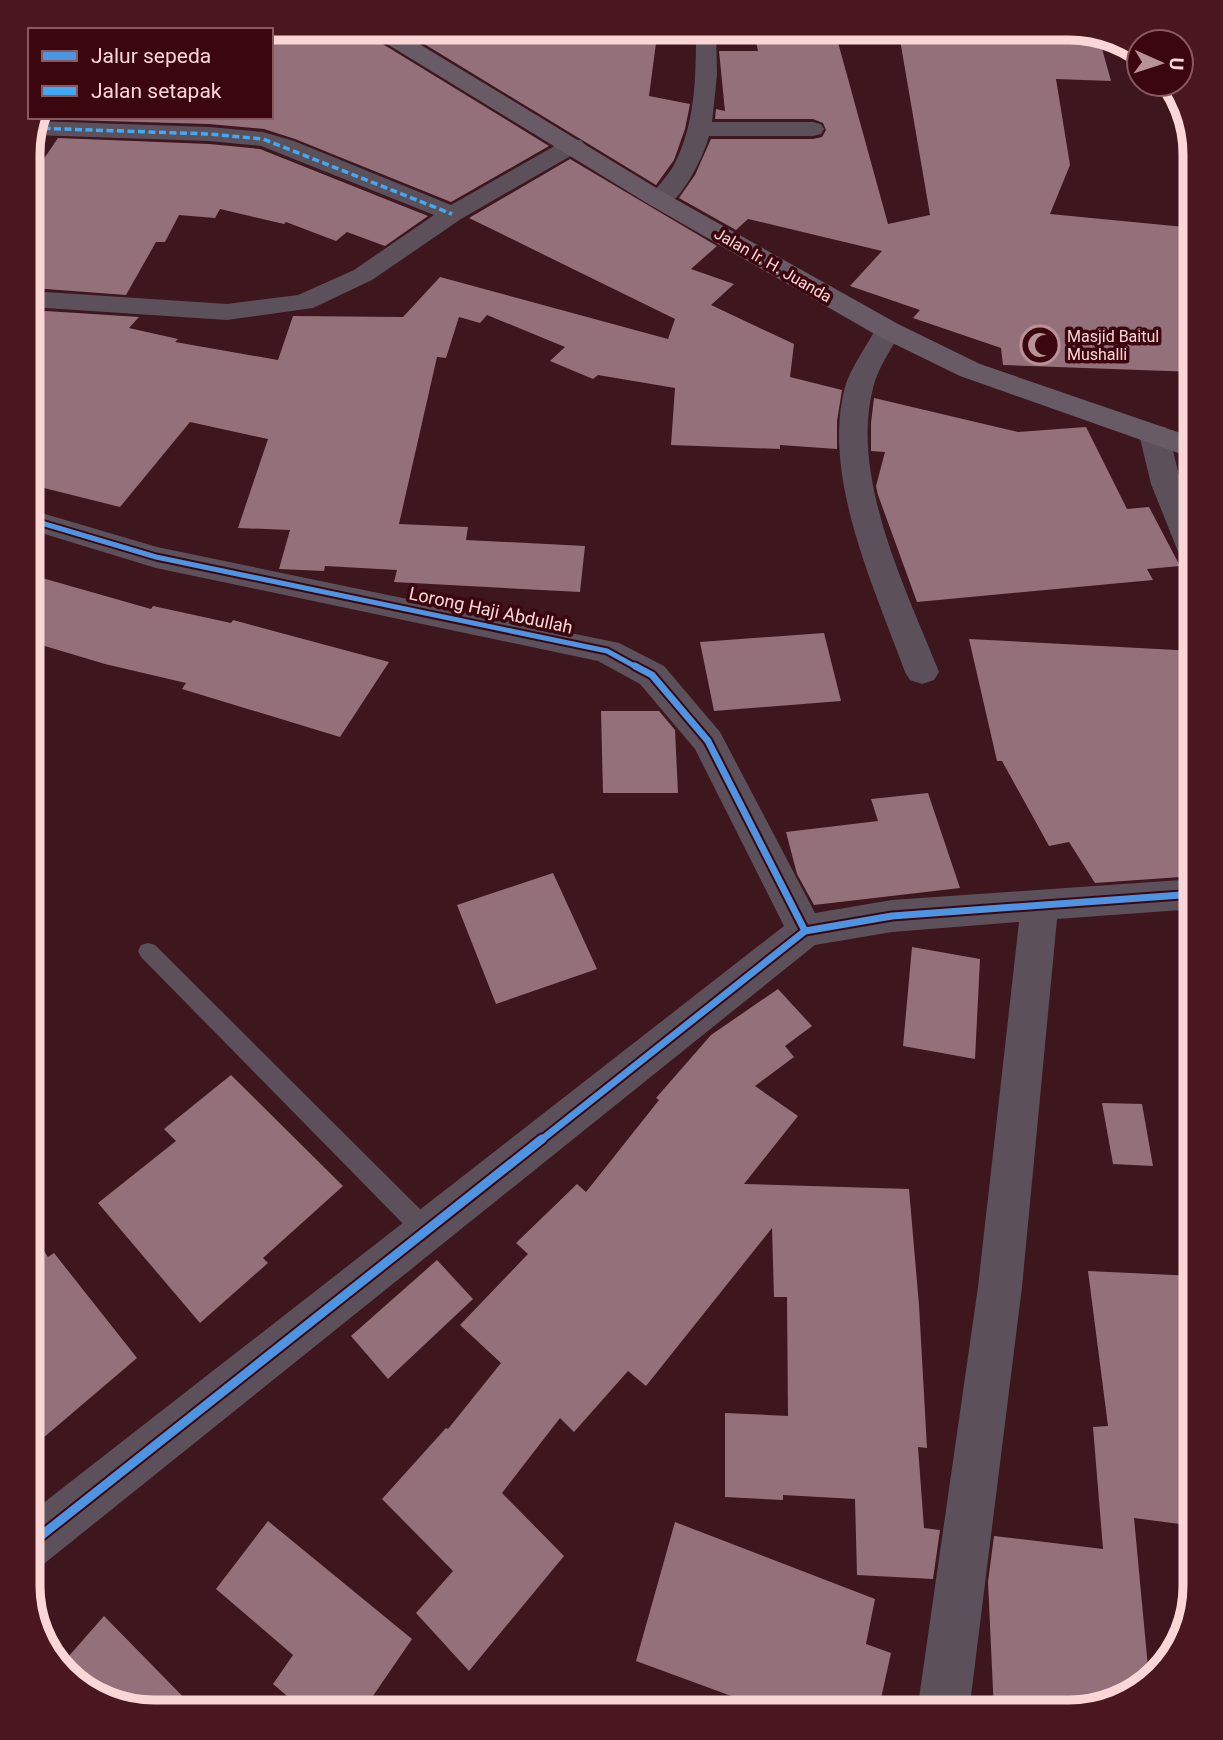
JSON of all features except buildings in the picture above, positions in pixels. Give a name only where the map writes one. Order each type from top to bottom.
[{"type":"main road","name":"Jalan Ir. H. Juanda","points":[[397,40],[659,200],[888,331],[970,370],[1183,445]]},
{"type":"street","points":[[659,200],[678,182],[700,129],[707,89],[706,40]]},
{"type":"street","points":[[43,128],[209,134],[262,139],[286,146],[452,214]]},
{"type":"street","points":[[700,129],[813,129]]},
{"type":"street","points":[[40,301],[227,312],[304,302],[363,275],[452,214],[573,145]]},
{"type":"street","points":[[888,331],[859,388],[854,442],[867,521],[922,672]]},
{"type":"street","points":[[1154,434],[1166,484],[1183,525]]},
{"type":"street","name":"Lorong Haji Abdullah","points":[[40,523],[156,557],[607,650],[652,675],[708,741],[805,930]]},
{"type":"street","points":[[40,1537],[805,930],[892,916],[1183,895]]},
{"type":"street","points":[[945,1700],[1000,1287],[1040,906]]},
{"type":"lane","points":[[148,951],[426,1231]]},
{"type":"marked path","points":[[43,128],[209,134],[263,139],[452,214]]},
{"type":"cycle path","points":[[40,523],[156,557],[607,651],[652,675],[708,741],[805,931]]},
{"type":"cycle path","points":[[40,1537],[805,931],[892,916],[1183,895]]},
{"type":"place","name":"Masjid Baitul Mushalli","points":[[1040,345]]}]
